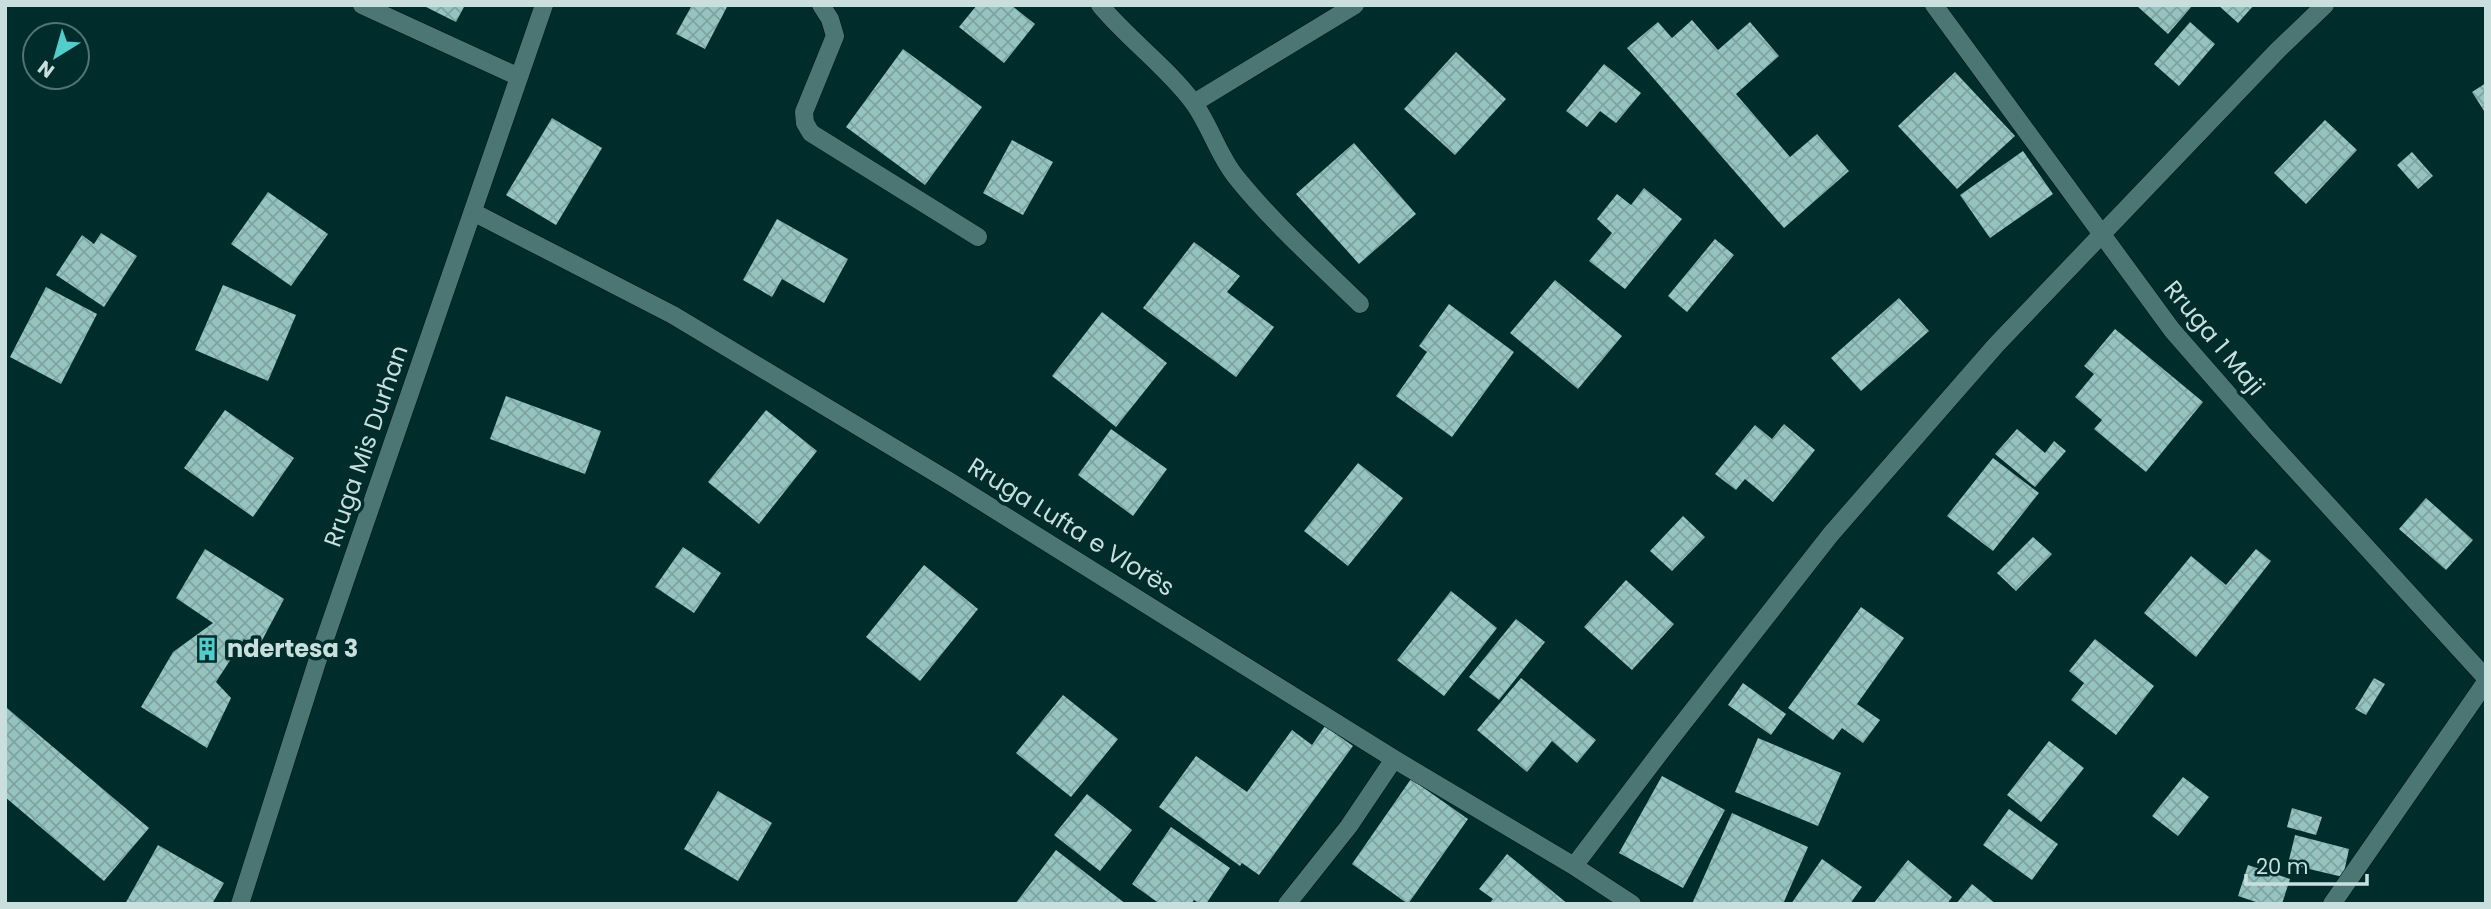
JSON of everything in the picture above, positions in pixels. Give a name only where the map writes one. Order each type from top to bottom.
[{"type":"street","points":[[362,5],[519,77]]},
{"type":"street","name":"Rruga Mis Durhan","points":[[240,904],[317,662],[544,5]]},
{"type":"street","points":[[821,5],[831,19],[835,36],[804,112],[811,133],[978,237]]},
{"type":"street","points":[[1100,5],[1146,49],[1194,103],[1234,175],[1360,304]]},
{"type":"street","points":[[1194,103],[1355,5]]},
{"type":"street","name":"Rruga 1 Maji","points":[[1934,5],[2172,330],[2486,680]]},
{"type":"street","points":[[1574,866],[1830,534],[1996,345],[2278,50],[2325,5]]},
{"type":"street","name":"Rruga Lufta e Vlorës","points":[[473,212],[673,315],[961,488],[1394,760],[1574,866],[1632,904]]},
{"type":"street","points":[[2332,904],[2486,680]]},
{"type":"street","points":[[1287,904],[1349,826],[1394,760]]},
{"type":"building","points":[[422,5],[465,5],[456,22]]},
{"type":"building","points":[[692,5],[728,5],[705,49],[676,34]]},
{"type":"building","points":[[977,5],[1011,5],[1035,24],[1004,63],[959,27]]},
{"type":"building","points":[[2136,5],[2193,5],[2168,34]]},
{"type":"building","points":[[2218,5],[2254,5],[2238,23]]},
{"type":"building","points":[[1692,20],[1718,50],[1750,22],[1779,56],[1736,94],[1790,157],[1817,134],[1849,171],[1784,228],[1627,48],[1658,22],[1672,38]]},
{"type":"building","points":[[2190,22],[2215,44],[2179,86],[2154,64]]},
{"type":"building","points":[[903,49],[982,107],[925,185],[846,127]]},
{"type":"building","points":[[1456,52],[1506,99],[1455,155],[1404,109]]},
{"type":"building","points":[[1604,64],[1641,93],[1616,123],[1600,111],[1587,127],[1566,111]]},
{"type":"building","points":[[1955,72],[2015,136],[1957,189],[1898,126]]},
{"type":"building","points":[[2486,83],[2486,114],[2472,92]]},
{"type":"building","points":[[552,118],[602,148],[556,225],[506,195]]},
{"type":"building","points":[[2325,120],[2357,150],[2306,204],[2274,173]]},
{"type":"building","points":[[1012,140],[1053,162],[1023,215],[983,193]]},
{"type":"building","points":[[1354,143],[1416,214],[1359,264],[1296,194]]},
{"type":"building","points":[[2023,151],[2053,194],[1990,238],[1960,195]]},
{"type":"building","points":[[2412,152],[2433,176],[2418,189],[2397,165]]},
{"type":"building","points":[[1644,188],[1682,219],[1625,289],[1589,261],[1612,233],[1597,219],[1617,194],[1631,205]]},
{"type":"building","points":[[268,192],[328,234],[291,286],[231,244]]},
{"type":"building","points":[[777,219],[848,259],[824,303],[782,279],[772,297],[743,280]]},
{"type":"building","points":[[101,233],[137,256],[104,307],[56,275],[82,235],[94,244]]},
{"type":"building","points":[[1715,239],[1734,255],[1687,312],[1668,296]]},
{"type":"building","points":[[1194,242],[1240,276],[1227,292],[1274,327],[1236,377],[1143,308]]},
{"type":"building","points":[[1555,280],[1622,336],[1578,389],[1510,333]]},
{"type":"building","points":[[223,285],[296,315],[268,381],[195,350]]},
{"type":"building","points":[[46,287],[97,314],[61,384],[10,357]]},
{"type":"building","points":[[1899,298],[1929,331],[1861,391],[1831,358]]},
{"type":"building","points":[[1449,304],[1514,352],[1452,437],[1396,396],[1427,352],[1419,346]]},
{"type":"building","points":[[1102,312],[1167,363],[1116,427],[1052,376]]},
{"type":"building","points":[[2115,329],[2203,402],[2146,472],[2094,429],[2102,420],[2075,397],[2094,374],[2084,366]]},
{"type":"building","points":[[506,396],[601,431],[585,474],[490,439]]},
{"type":"building","points":[[225,410],[294,458],[253,517],[184,468]]},
{"type":"building","points":[[766,410],[817,451],[759,524],[708,482]]},
{"type":"building","points":[[1784,424],[1815,450],[1773,502],[1745,479],[1736,490],[1715,474],[1755,425],[1772,439]]},
{"type":"building","points":[[1111,429],[1167,469],[1133,516],[1078,475]]},
{"type":"building","points":[[2017,429],[2045,453],[2054,441],[2066,451],[2035,487],[1995,454]]},
{"type":"building","points":[[1993,458],[2039,493],[1993,551],[1947,516]]},
{"type":"building","points":[[1358,463],[1403,498],[1348,566],[1304,531]]},
{"type":"building","points":[[2426,498],[2473,540],[2446,570],[2399,529]]},
{"type":"building","points":[[1683,516],[1705,537],[1672,571],[1650,551]]},
{"type":"building","points":[[2033,537],[2052,554],[2016,591],[1997,573]]},
{"type":"building","points":[[683,547],[721,573],[694,613],[655,587]]},
{"type":"building","name":"ndertesa 3","points":[[205,549],[284,599],[259,646],[244,639],[216,682],[231,698],[207,748],[141,707],[173,652],[213,623],[176,598]]},
{"type":"building","points":[[2256,549],[2271,561],[2196,657],[2144,613],[2191,556],[2226,585]]},
{"type":"building","points":[[924,565],[978,609],[920,681],[866,637]]},
{"type":"building","points":[[1626,580],[1674,624],[1632,670],[1584,627]]},
{"type":"building","points":[[1451,591],[1497,628],[1444,696],[1397,660]]},
{"type":"building","points":[[1861,607],[1904,638],[1857,704],[1880,720],[1863,743],[1842,728],[1833,740],[1788,708]]},
{"type":"building","points":[[1516,619],[1545,642],[1499,700],[1469,677]]},
{"type":"building","points":[[2095,639],[2154,686],[2116,735],[2071,700],[2084,683],[2069,671]]},
{"type":"building","points":[[1521,678],[1596,740],[1577,763],[1552,741],[1527,772],[1477,730]]},
{"type":"building","points":[[2374,678],[2385,684],[2366,715],[2355,709]]},
{"type":"building","points":[[1743,683],[1786,714],[1771,735],[1728,705]]},
{"type":"building","points":[[1063,695],[1118,739],[1071,797],[1016,753]]},
{"type":"building","points":[[7,708],[149,828],[104,881],[5,797]]},
{"type":"building","points":[[1325,726],[1353,746],[1259,875],[1242,863],[1240,866],[1159,807],[1196,756],[1247,792],[1292,730],[1312,745]]},
{"type":"building","points":[[1758,738],[1841,773],[1818,826],[1735,792]]},
{"type":"building","points":[[2049,741],[2084,768],[2041,822],[2007,795]]},
{"type":"building","points":[[1662,776],[1725,810],[1683,888],[1619,853]]},
{"type":"building","points":[[2183,777],[2209,797],[2178,836],[2152,816]]},
{"type":"building","points":[[1411,779],[1468,819],[1408,904],[1352,864]]},
{"type":"building","points":[[718,791],[772,823],[738,881],[684,849]]},
{"type":"building","points":[[1087,794],[1132,830],[1100,871],[1054,835]]},
{"type":"building","points":[[2292,808],[2322,817],[2316,835],[2287,827]]},
{"type":"building","points":[[2009,809],[2058,844],[2032,880],[1983,845]]},
{"type":"building","points":[[1732,813],[1808,847],[1783,904],[1692,904]]},
{"type":"building","points":[[1171,827],[1230,868],[1206,904],[1194,900],[1191,904],[1160,904],[1132,884]]},
{"type":"building","points":[[2295,835],[2349,849],[2343,877],[2288,864]]},
{"type":"building","points":[[158,845],[224,883],[212,904],[125,904]]},
{"type":"building","points":[[1056,850],[1126,904],[1015,904]]},
{"type":"building","points":[[1507,854],[1568,904],[1489,904],[1493,899],[1479,889]]},
{"type":"building","points":[[1822,859],[1862,887],[1850,904],[1791,904]]},
{"type":"building","points":[[1908,860],[1952,897],[1947,904],[1873,904]]},
{"type":"building","points":[[2248,865],[2290,879],[2282,904],[2262,904],[2238,896]]},
{"type":"building","points":[[1972,884],[1996,904],[1956,904]]},
{"type":"place","name":"ndertesa 3","points":[[207,649]]}]
